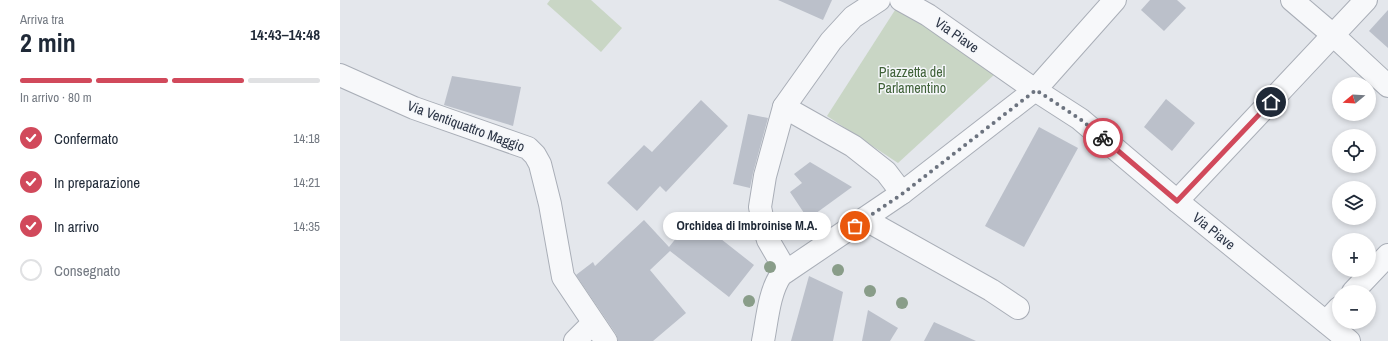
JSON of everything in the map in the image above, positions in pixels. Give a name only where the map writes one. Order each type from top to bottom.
[{"type":"street","points":[[786,271],[768,240],[760,207],[765,176],[784,107],[831,41],[854,17],[879,0]]},
{"type":"street","name":"Via Piave","points":[[902,0],[928,15],[1080,119],[1177,201],[1332,314]]},
{"type":"street","points":[[763,341],[776,282],[780,275],[902,194],[1036,90],[1115,0]]},
{"type":"street","points":[[1292,0],[1333,35],[1388,86]]},
{"type":"street","points":[[1177,201],[1366,0]]},
{"type":"street","name":"Via Ventiquattro Maggio","points":[[340,75],[414,108],[528,148],[535,155],[540,164],[550,204],[563,277],[606,341]]},
{"type":"street","points":[[784,107],[853,146],[886,172],[902,194]]},
{"type":"street","points":[[868,217],[875,225],[990,290],[1018,308]]},
{"type":"street","points":[[1360,285],[1388,255]]},
{"type":"street","points":[[575,341],[593,323]]},
{"type":"street","name":"Via Piave","points":[[1341,329],[1349,341]]},
{"type":"green space","points":[[550,0],[591,0],[622,28],[601,52],[547,4]]},
{"type":"green space","name":"Piazzetta del Parlamentino","points":[[897,7],[995,74],[898,163],[827,116]]},
{"type":"building","points":[[778,0],[832,0],[823,20]]},
{"type":"building","points":[[1150,0],[1177,0],[1186,8],[1164,31],[1141,10]]},
{"type":"building","points":[[1388,10],[1388,48],[1369,31]]},
{"type":"building","points":[[452,76],[521,87],[513,126],[444,105]]},
{"type":"building","points":[[1166,99],[1195,123],[1172,151],[1144,127]]},
{"type":"building","points":[[701,100],[728,126],[666,192],[660,186],[637,211],[607,183],[644,145],[652,152]]},
{"type":"building","points":[[748,114],[768,118],[750,188],[733,184]]},
{"type":"building","points":[[1039,127],[1078,148],[1024,247],[985,226]]},
{"type":"building","points":[[810,162],[852,187],[808,219],[790,192],[802,183],[794,174]]},
{"type":"building","points":[[693,217],[754,265],[729,297],[670,251],[650,270],[686,313],[653,341],[618,341],[616,334],[576,275],[593,262],[595,266],[644,220],[669,247]]},
{"type":"building","points":[[809,276],[843,292],[833,341],[791,341]]},
{"type":"building","points":[[868,310],[898,328],[890,341],[862,341]]},
{"type":"building","points":[[934,322],[976,341],[924,341]]},
{"type":"way so far","points":[[855,226],[902,194],[1036,90],[1080,119],[1103,138]]},
{"type":"place","name":"Orchidea di Imbroinise M.A.","points":[[855,226]]},
{"type":"route","points":[[1103,138],[1177,201],[1271,102]]}]
